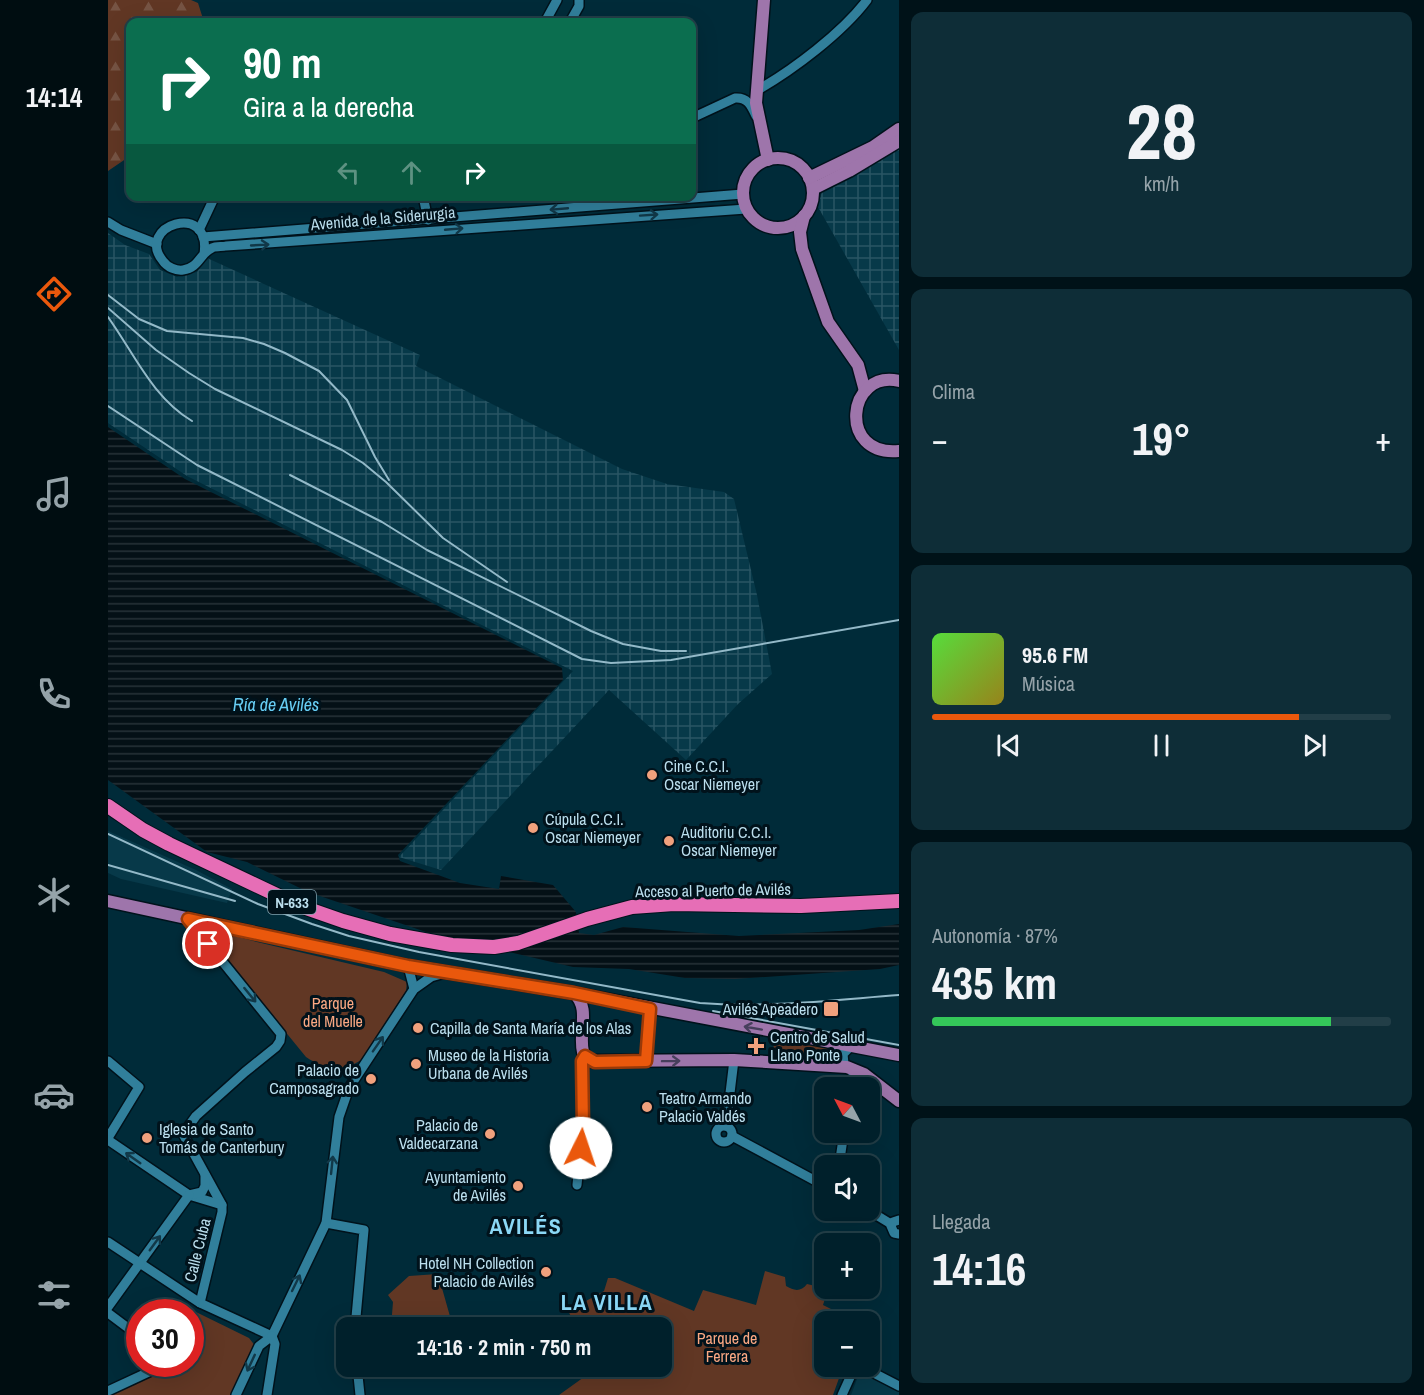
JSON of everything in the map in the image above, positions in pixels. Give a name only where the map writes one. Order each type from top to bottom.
[{"type":"highway","name":"Acceso al Puerto de Avilés","points":[[108,806],[143,830],[169,844],[300,906],[390,934],[452,945],[494,947],[518,943],[587,919],[632,907],[654,905],[801,906]]},
{"type":"highway","points":[[801,906],[899,901]]},
{"type":"highway","points":[[801,906],[817,909],[899,907]]},
{"type":"main road","points":[[764,0],[756,103],[768,160]]},
{"type":"main road","points":[[811,183],[899,129]]},
{"type":"main road","points":[[811,183],[849,171],[899,141]]},
{"type":"main road","points":[[802,249],[790,234],[781,228],[765,225],[756,220],[746,208],[743,194],[749,174],[757,165],[778,159],[796,164],[811,183],[811,204],[804,216],[800,232],[802,249],[828,322],[858,365],[865,391]]},
{"type":"main road","points":[[781,228],[792,225],[804,216]]},
{"type":"main road","points":[[858,365],[883,381]]},
{"type":"main road","points":[[899,381],[883,381],[865,391],[856,406],[855,417],[856,427],[868,444],[888,452],[899,451]]},
{"type":"main road","points":[[108,901],[408,966],[574,993],[899,1054]]},
{"type":"main road","points":[[574,993],[581,1003],[583,1015],[582,1047],[585,1056],[595,1062],[734,1060],[851,1068],[864,1074],[899,1101]]},
{"type":"main road","points":[[583,1015],[598,1002],[614,1002]]},
{"type":"street","points":[[547,18],[557,0]]},
{"type":"street","points":[[572,18],[579,6],[579,0]]},
{"type":"street","points":[[756,91],[772,82],[840,30],[867,0]]},
{"type":"street","points":[[696,116],[735,98],[741,98],[748,101],[762,128]]},
{"type":"street","name":"Avenida de la Siderurgia","points":[[696,197],[743,194]]},
{"type":"street","points":[[201,233],[213,201]]},
{"type":"street","points":[[424,201],[428,220]]},
{"type":"street","name":"Avenida de la Siderurgia","points":[[201,233],[428,220],[650,201]]},
{"type":"street","name":"Avenida de la Siderurgia","points":[[204,254],[212,248],[226,246],[746,208]]},
{"type":"street","points":[[108,222],[121,230],[157,244]]},
{"type":"street","points":[[183,222],[201,233],[205,245],[204,254],[193,267],[176,270],[161,260],[157,244],[166,228],[183,222]]},
{"type":"street","points":[[188,919],[281,1034],[276,1047],[196,1116],[183,1134],[222,1205]]},
{"type":"street","points":[[408,966],[414,989]]},
{"type":"street","points":[[236,1395],[259,1346],[272,1336],[326,1223],[337,1127],[349,1088],[414,989],[431,977],[450,972]]},
{"type":"street","points":[[646,1061],[650,1009]]},
{"type":"street","points":[[829,1066],[837,1055],[832,1042]]},
{"type":"street","points":[[851,1046],[843,1053],[844,1064],[851,1068],[851,1077]]},
{"type":"street","points":[[577,1185],[583,1127],[582,1061],[585,1056]]},
{"type":"street","points":[[726,1126],[734,1060]]},
{"type":"street","points":[[108,1061],[139,1087],[108,1139],[189,1195],[222,1205]]},
{"type":"street","points":[[726,1126],[730,1129],[732,1136],[814,1180]]},
{"type":"street","points":[[726,1126],[718,1129],[717,1138],[726,1142],[732,1136]]},
{"type":"street","points":[[108,1307],[189,1195],[202,1192],[205,1186],[205,1175]]},
{"type":"street","name":"Calle Cuba","points":[[201,1299],[222,1205]]},
{"type":"street","points":[[880,1215],[895,1222],[892,1231],[899,1234]]},
{"type":"street","points":[[326,1223],[364,1230],[356,1317]]},
{"type":"street","points":[[108,1242],[194,1299]]},
{"type":"street","points":[[204,1305],[272,1336],[275,1344],[267,1395]]},
{"type":"street","points":[[108,1313],[126,1326]]},
{"type":"street","points":[[842,1395],[852,1373],[864,1368],[899,1386]]},
{"type":"street","points":[[108,1391],[138,1377]]},
{"type":"street","points":[[358,1377],[360,1395]]},
{"type":"shaded area","points":[[899,147],[899,350],[818,207],[822,191]]},
{"type":"shaded area","points":[[108,233],[125,245],[149,254],[160,270],[177,277],[197,272],[207,258],[420,355],[416,366],[622,469],[667,484],[724,492],[734,499],[757,595],[772,674],[738,704],[686,760],[609,690],[441,870],[399,857],[573,671],[187,476],[108,423]]},
{"type":"shaded area","points":[[108,831],[196,870],[232,889],[227,903],[121,879],[108,873]]},
{"type":"shaded area","points":[[872,1377],[899,1392],[899,1395],[851,1395],[857,1379]]},
{"type":"green space","points":[[108,0],[191,0],[198,3],[203,18],[126,18],[126,159],[108,171]]},
{"type":"green space","name":"Parque del Muelle","points":[[199,926],[384,972],[407,982],[406,991],[362,1059],[341,1068],[327,1067],[306,1057]]},
{"type":"green space","points":[[775,1037],[827,1047],[832,1054],[827,1060],[772,1057]]},
{"type":"green space","name":"Parque de Ferrera","points":[[765,1271],[785,1277],[786,1286],[792,1289],[800,1289],[807,1284],[814,1286],[814,1299],[825,1299],[823,1305],[831,1309],[830,1311],[814,1311],[814,1377],[839,1377],[833,1395],[559,1395],[584,1377],[672,1377],[672,1317],[571,1317],[568,1311],[604,1291],[608,1278],[615,1278],[694,1311],[703,1290],[756,1305]]},
{"type":"green space","points":[[438,1274],[450,1317],[392,1317],[393,1302],[388,1295],[409,1276]]},
{"type":"green space","points":[[204,1316],[249,1338],[256,1347],[233,1395],[108,1395],[148,1377],[204,1377]]},
{"type":"water","name":"Ría de Avilés","points":[[108,427],[185,479],[562,668],[563,680],[398,855],[400,861],[460,883],[499,889],[501,876],[553,885],[576,912],[579,933],[594,935],[623,927],[739,936],[859,930],[899,924],[899,965],[880,969],[735,979],[685,978],[629,969],[573,967],[429,933],[308,892],[247,862],[207,852],[108,780]]},
{"type":"railway","points":[[108,295],[139,319],[167,331],[243,338],[285,353],[319,371],[347,400],[389,480]]},
{"type":"railway","points":[[108,308],[156,350],[215,389],[342,450],[363,463],[386,482],[443,538],[507,582]]},
{"type":"railway","points":[[108,317],[155,387],[166,400],[192,421]]},
{"type":"railway","points":[[108,406],[197,465],[582,659],[611,663],[671,660],[899,620]]},
{"type":"railway","points":[[290,475],[382,522],[427,550],[591,631],[623,644],[661,651],[686,651]]},
{"type":"railway","points":[[108,834],[258,904],[349,936],[419,952],[700,1003],[775,1004],[899,995]]},
{"type":"railway","points":[[108,865],[235,901]]},
{"type":"railway","points":[[713,1011],[899,1045]]},
{"type":"place","name":"Cine C.C.I. Oscar Niemeyer","points":[[652,775]]},
{"type":"place","name":"Cúpula C.C.I. Oscar Niemeyer","points":[[533,828]]},
{"type":"place","name":"Auditoriu C.C.I. Oscar Niemeyer","points":[[669,841]]},
{"type":"place","name":"Avilés Apeadero","points":[[831,1009]]},
{"type":"place","name":"Capilla de Santa María de los Alas","points":[[418,1028]]},
{"type":"place","name":"Centro de Salud Llano Ponte","points":[[756,1046]]},
{"type":"place","name":"Museo de la Historia Urbana de Avilés","points":[[416,1064]]},
{"type":"place","name":"Palacio de Camposagrado","points":[[371,1079]]},
{"type":"place","name":"Teatro Armando Palacio Valdés","points":[[647,1107]]},
{"type":"place","name":"Palacio de Valdecarzana","points":[[490,1134]]},
{"type":"place","name":"Iglesia de Santo Tomás de Canterbury","points":[[147,1138]]},
{"type":"place","name":"Ayuntamiento de Avilés","points":[[518,1186]]},
{"type":"place","name":"Hotel NH Collection Palacio de Avilés","points":[[546,1272]]},
{"type":"district","name":"AVILÉS","points":[[526,1226]]},
{"type":"district","name":"LA VILLA","points":[[607,1302]]},
{"type":"route","points":[[208,944],[188,919],[408,966],[574,993],[650,1009],[646,1061],[595,1062],[585,1056],[582,1061],[581,1148]]}]
